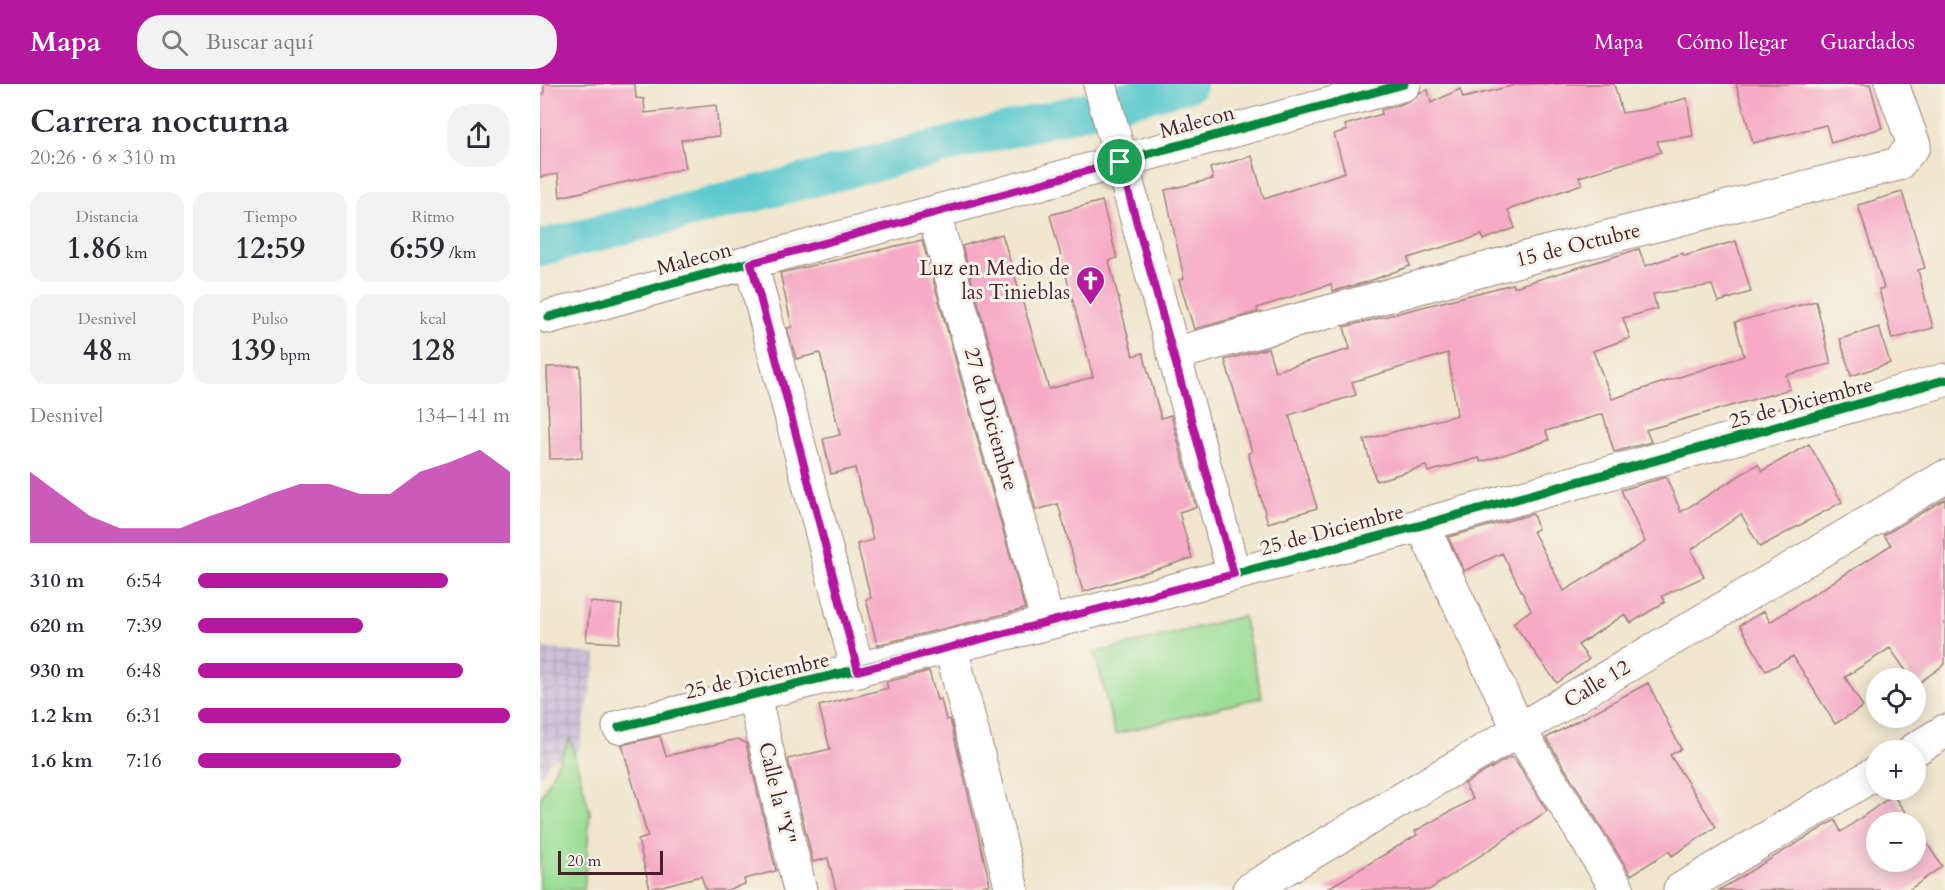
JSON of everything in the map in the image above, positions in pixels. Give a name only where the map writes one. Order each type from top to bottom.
[{"type":"street","points":[[1100,84],[1234,574]]},
{"type":"street","name":"Malecon","points":[[549,317],[934,214],[1116,149],[1404,84]]},
{"type":"street","name":"15 de Octubre","points":[[1174,354],[1541,254],[1898,164],[1914,146],[1892,84]]},
{"type":"street","name":"27 de Diciembre","points":[[934,214],[1048,623]]},
{"type":"street","points":[[751,263],[858,671]]},
{"type":"street","name":"25 de Diciembre","points":[[619,727],[858,671],[1048,623],[1422,525],[1945,380]]},
{"type":"street","name":"Calle 12","points":[[1249,890],[1945,477]]},
{"type":"street","points":[[1422,525],[1519,730],[1618,890]]},
{"type":"street","points":[[951,648],[1012,890]]},
{"type":"street","name":"Calle la \"Y\"","points":[[754,696],[800,890]]},
{"type":"street","points":[[1926,743],[1945,731]]},
{"type":"street","points":[[1680,890],[1866,778]]},
{"type":"shaded area","points":[[540,647],[597,655],[579,750],[549,762],[540,777]]},
{"type":"green space","points":[[1243,616],[1262,697],[1115,734],[1095,653]]},
{"type":"green space","points":[[570,738],[590,812],[584,890],[540,890],[540,799]]},
{"type":"building","points":[[544,84],[635,84],[636,98],[644,99],[645,113],[716,105],[719,136],[681,140],[686,168],[560,197],[558,174],[540,177],[540,94],[544,94]]},
{"type":"building","points":[[1519,84],[1614,84],[1622,113],[1687,98],[1693,136],[1657,141],[1661,152],[1579,177],[1582,184],[1508,210],[1515,228],[1483,240],[1482,235],[1408,258],[1410,266],[1367,282],[1333,291],[1331,284],[1257,308],[1258,312],[1194,329],[1179,280],[1184,278],[1165,190],[1213,179],[1210,168],[1252,156],[1264,199],[1345,172],[1334,134],[1347,130],[1345,125],[1382,114],[1381,110],[1409,102],[1421,92],[1428,90],[1431,103],[1460,89],[1463,98]]},
{"type":"building","points":[[1736,84],[1870,84],[1882,128],[1831,143],[1826,125],[1753,143]]},
{"type":"building","points":[[1902,192],[1925,268],[1918,270],[1933,328],[1892,339],[1879,289],[1884,288],[1858,205]]},
{"type":"building","points":[[1102,201],[1117,258],[1109,261],[1133,356],[1143,353],[1161,418],[1171,415],[1196,507],[1179,512],[1192,558],[1083,592],[1058,504],[1036,510],[962,246],[1002,234],[1049,389],[1093,377],[1050,215]]},
{"type":"building","points":[[922,240],[1025,609],[877,645],[866,599],[871,598],[857,544],[873,540],[855,468],[831,474],[823,439],[840,435],[820,353],[796,359],[787,328],[792,327],[780,273]]},
{"type":"building","points":[[1736,241],[1751,292],[1718,302],[1712,285],[1653,294],[1657,309],[1623,318],[1630,338],[1593,351],[1612,399],[1744,356],[1735,322],[1816,301],[1831,364],[1786,375],[1790,389],[1646,430],[1651,442],[1614,452],[1603,414],[1546,431],[1549,440],[1481,462],[1479,458],[1428,472],[1426,466],[1376,481],[1364,440],[1457,415],[1448,353],[1352,382],[1356,395],[1289,415],[1317,508],[1268,523],[1248,453],[1252,452],[1225,360],[1268,348],[1275,371],[1350,349],[1344,327],[1513,284],[1514,287],[1639,249],[1645,266],[1683,253],[1684,256]]},
{"type":"building","points":[[1879,327],[1890,363],[1851,376],[1840,339]]},
{"type":"building","points":[[580,366],[582,458],[550,459],[547,367]]},
{"type":"building","points":[[1809,444],[1842,502],[1760,547],[1741,514],[1691,550],[1704,577],[1662,596],[1665,602],[1631,623],[1625,614],[1578,645],[1589,659],[1557,683],[1513,623],[1531,610],[1502,553],[1464,571],[1448,537],[1533,514],[1538,529],[1533,531],[1564,591],[1645,542],[1621,490],[1666,477],[1681,512],[1758,464],[1762,471]]},
{"type":"building","points":[[1945,499],[1945,664],[1926,678],[1926,668],[1904,668],[1890,648],[1845,677],[1863,707],[1835,724],[1793,656],[1766,671],[1740,625],[1764,611],[1770,622],[1891,545],[1884,535]]},
{"type":"building","points":[[590,602],[622,605],[619,643],[586,641]]},
{"type":"building","points":[[929,671],[937,700],[941,699],[946,720],[950,719],[990,884],[969,890],[836,890],[828,858],[813,862],[788,759],[830,749],[819,706],[888,688],[886,682]]},
{"type":"building","points":[[1648,683],[1681,749],[1670,755],[1716,827],[1672,856],[1669,851],[1631,875],[1546,738]]},
{"type":"building","points":[[660,736],[666,756],[738,739],[746,743],[776,871],[744,879],[745,884],[727,890],[706,890],[701,876],[650,889],[638,840],[648,837],[622,745]]},
{"type":"building","points":[[1510,757],[1514,758],[1547,811],[1429,890],[1325,890],[1417,835],[1415,831],[1473,799],[1464,784]]},
{"type":"building","points":[[1886,800],[1897,800],[1905,812],[1869,812]]},
{"type":"building","points":[[1866,814],[1866,872],[1926,872],[1926,842],[1942,866],[1909,890],[1719,890],[1835,820],[1841,832]]},
{"type":"waterway","points":[[540,248],[1189,84]]},
{"type":"cycle path","points":[[549,317],[1404,84]]},
{"type":"cycle path","points":[[619,727],[1048,623],[1422,525],[1945,380]]},
{"type":"place","name":"Luz en Medio de las Tinieblas","points":[[1091,306]]},
{"type":"route","points":[[1120,162],[1234,574],[858,671],[751,263],[1120,162]]}]
